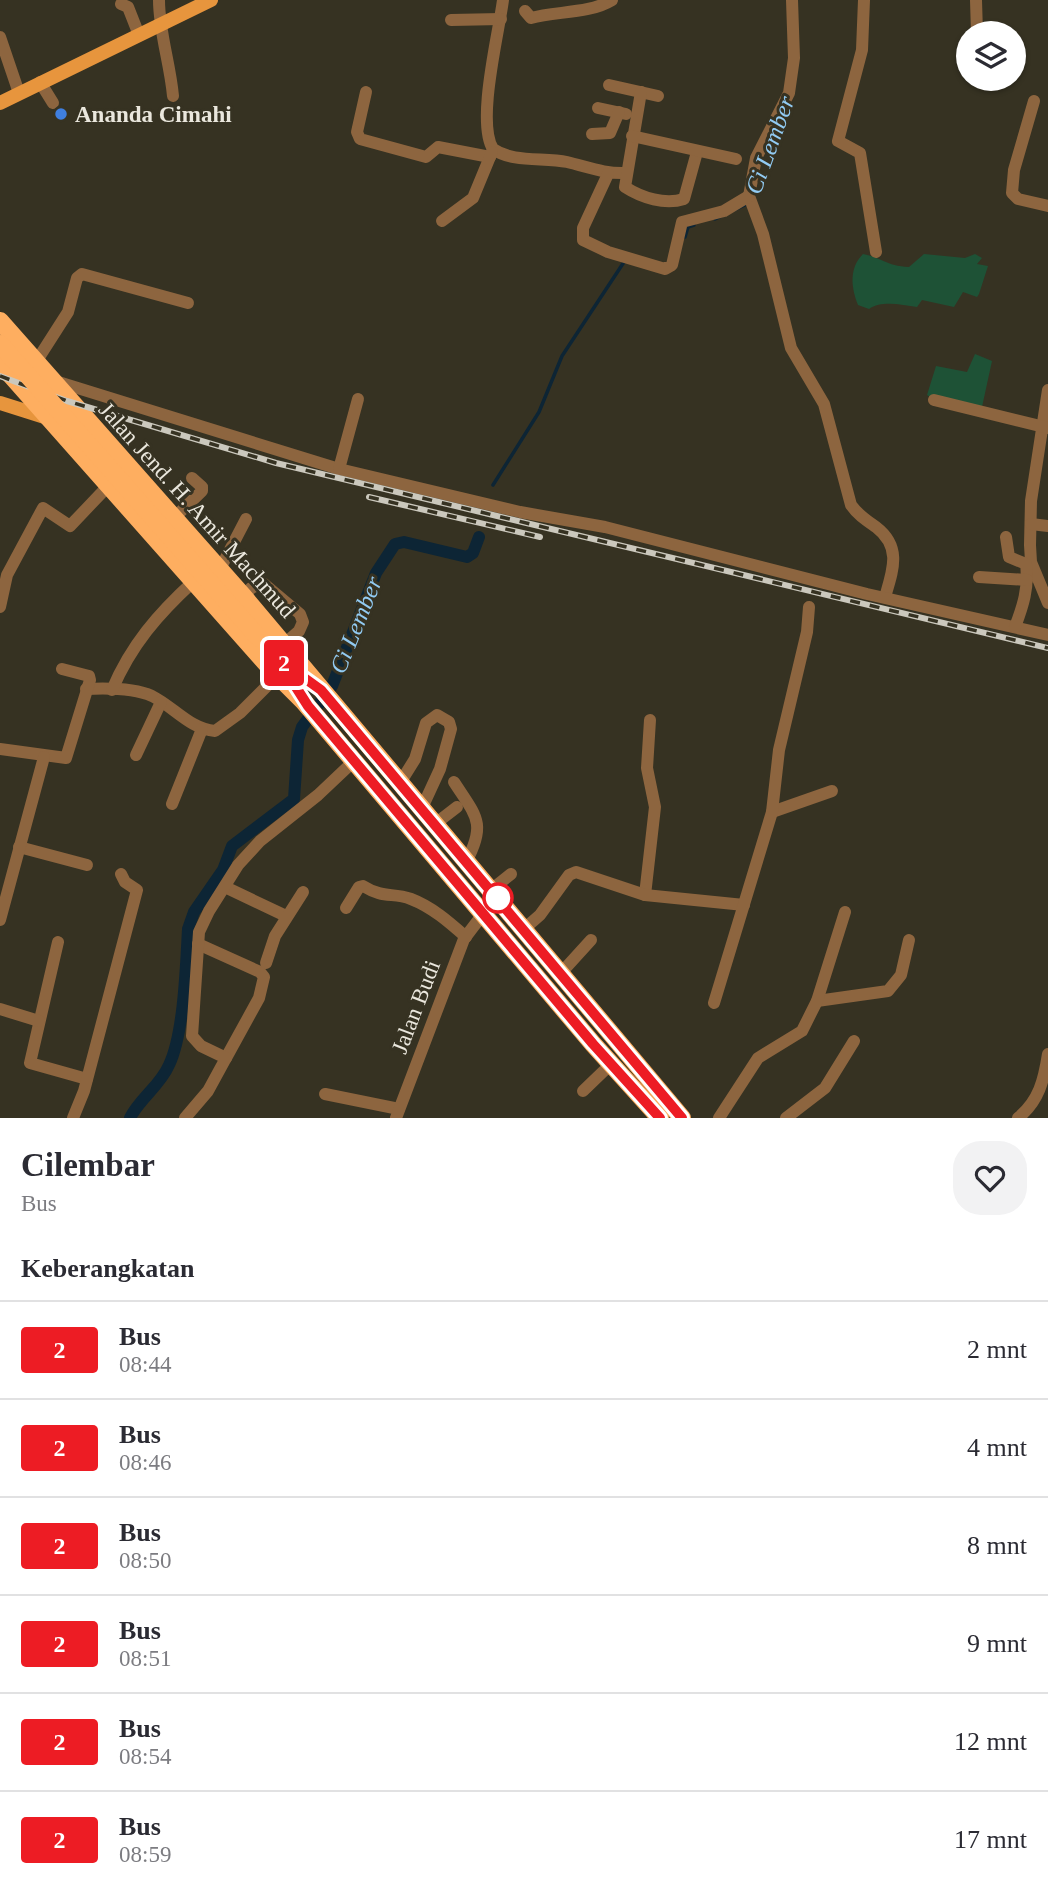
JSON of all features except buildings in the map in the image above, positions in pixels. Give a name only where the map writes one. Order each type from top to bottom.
[{"type":"highway","name":"Jalan Jend. H. Amir Machmud","points":[[0,321],[244,597],[279,660]]},
{"type":"highway","points":[[0,344],[279,660],[320,722],[593,1044],[660,1118]]},
{"type":"highway","name":"Jalan Jend. H. Amir Machmud","points":[[0,363],[194,581],[279,660],[322,692],[682,1118]]},
{"type":"highway","points":[[110,484],[128,467]]},
{"type":"highway","points":[[593,1044],[608,1029]]},
{"type":"main road","points":[[0,103],[202,2]]},
{"type":"main road","points":[[0,403],[49,418],[106,443]]},
{"type":"street","points":[[150,30],[153,0]]},
{"type":"street","points":[[150,30],[159,0]]},
{"type":"street","points":[[442,221],[473,198],[492,153],[488,136],[488,101],[503,0]]},
{"type":"street","points":[[525,11],[531,18],[547,12],[588,9],[611,0]]},
{"type":"street","points":[[792,0],[794,58],[789,93],[757,158],[751,200],[791,348],[824,404],[851,505],[858,515],[885,535],[892,546],[895,561],[886,597]]},
{"type":"street","points":[[864,0],[862,50],[838,141],[860,153],[876,252]]},
{"type":"street","points":[[976,0],[977,21]]},
{"type":"street","points":[[121,4],[128,7],[150,30],[169,59],[173,96]]},
{"type":"street","points":[[451,20],[501,19]]},
{"type":"street","points":[[0,37],[19,93]]},
{"type":"street","points":[[40,82],[53,103]]},
{"type":"street","points":[[609,85],[658,96]]},
{"type":"street","points":[[366,92],[356,132],[360,139],[426,157],[438,147],[567,162],[608,174],[626,173]]},
{"type":"street","points":[[640,92],[625,187],[664,202],[680,201],[688,195],[696,152]]},
{"type":"street","points":[[1034,101],[1014,170],[1012,193],[1018,199],[1048,206]]},
{"type":"street","points":[[598,108],[636,116]]},
{"type":"street","points":[[592,134],[610,133],[619,112]]},
{"type":"street","points":[[632,136],[736,159]]},
{"type":"street","points":[[608,174],[583,228],[583,240],[608,252],[665,269],[672,265],[682,222],[724,211],[751,200]]},
{"type":"street","points":[[36,362],[68,312],[77,278],[82,274],[188,303]]},
{"type":"street","points":[[48,378],[340,469],[520,512],[605,527],[1048,635]]},
{"type":"street","points":[[1048,390],[1045,427],[1031,501],[1031,562],[1048,603]]},
{"type":"street","points":[[340,469],[358,399]]},
{"type":"street","points":[[934,400],[1045,427]]},
{"type":"street","points":[[174,518],[202,491],[202,487],[192,478]]},
{"type":"street","points":[[0,607],[8,575],[43,508],[70,526],[110,484]]},
{"type":"street","points":[[220,569],[246,519]]},
{"type":"street","points":[[1031,524],[1048,526]]},
{"type":"street","points":[[1006,537],[1009,557],[1026,564],[1025,601],[1015,627]]},
{"type":"street","points":[[979,577],[1027,579]]},
{"type":"street","points":[[112,690],[139,638],[160,612],[194,581]]},
{"type":"street","points":[[86,689],[139,692],[161,702],[202,729],[215,731],[223,728],[279,660],[303,622],[300,614],[263,583],[251,589],[244,597]]},
{"type":"street","points":[[714,1003],[772,813],[779,750],[807,632],[809,607]]},
{"type":"street","points":[[0,749],[61,759],[68,755],[89,676],[62,668]]},
{"type":"street","points":[[136,755],[161,702]]},
{"type":"street","points":[[400,783],[415,759],[426,723],[436,715],[443,717],[451,729],[440,769],[422,808]]},
{"type":"street","points":[[645,895],[655,807],[647,768],[650,720]]},
{"type":"street","points":[[172,804],[202,729]]},
{"type":"street","points":[[0,920],[44,757]]},
{"type":"street","points":[[226,1058],[201,1046],[192,1036],[199,932],[238,865],[260,841],[299,812],[354,761]]},
{"type":"street","points":[[454,782],[478,820],[478,838],[466,862]]},
{"type":"street","points":[[772,813],[832,791]]},
{"type":"street","points":[[435,824],[457,807]]},
{"type":"street","points":[[19,847],[87,865]]},
{"type":"street","points":[[491,890],[511,873]]},
{"type":"street","points":[[524,929],[540,915],[573,873],[582,873],[645,895],[744,905]]},
{"type":"street","points":[[73,1118],[87,1079],[137,890],[125,882],[121,874]]},
{"type":"street","points":[[346,908],[359,887],[363,886],[378,895],[409,898],[441,915],[466,937]]},
{"type":"street","points":[[225,887],[286,916]]},
{"type":"street","points":[[266,963],[286,916],[303,892]]},
{"type":"street","points":[[719,1118],[758,1058],[802,1031],[817,1001],[845,912]]},
{"type":"street","name":"Jalan Budi","points":[[398,1113],[466,937],[484,914]]},
{"type":"street","points":[[561,973],[591,940]]},
{"type":"street","points":[[817,1001],[888,991],[901,975],[909,940]]},
{"type":"street","points":[[58,942],[30,1063],[87,1079]]},
{"type":"street","points":[[185,1118],[208,1091],[259,998],[264,977],[260,972],[198,944]]},
{"type":"street","points":[[0,1009],[39,1021]]},
{"type":"street","points":[[786,1118],[825,1088],[854,1041]]},
{"type":"street","points":[[1018,1118],[1036,1099],[1043,1085],[1048,1054]]},
{"type":"street","points":[[583,1091],[611,1064]]},
{"type":"street","points":[[325,1094],[398,1113]]},
{"type":"green space","points":[[863,254],[909,267],[924,254],[965,258],[975,254],[982,258],[977,264],[988,266],[977,297],[963,292],[954,307],[922,300],[917,307],[886,304],[869,309],[858,305],[853,285],[855,265]]},
{"type":"green space","points":[[975,354],[992,361],[982,407],[937,401],[927,395],[936,366],[967,372]]},
{"type":"waterway","name":"Ci Lember","points":[[715,219],[749,203]]},
{"type":"waterway","name":"Ci Lember","points":[[685,237],[688,227],[694,225]]},
{"type":"waterway","name":"Ci Lember","points":[[493,485],[539,412],[562,356],[624,262]]},
{"type":"waterway","name":"Ci Lember","points":[[130,1118],[165,1072],[174,1052],[183,999],[188,929],[194,912],[223,870],[232,846],[294,799],[298,740],[302,727],[332,686],[376,573],[395,544],[404,542],[467,557],[473,553],[479,537]]},
{"type":"railway","points":[[0,376],[67,401],[276,463],[1048,648]]},
{"type":"railway","points":[[369,497],[540,537]]},
{"type":"bus line","name":"2","points":[[660,1118],[593,1044],[304,702],[278,659],[321,690],[682,1118]]},
{"type":"place","name":"Ananda Cimahi","points":[[61,114]]}]
